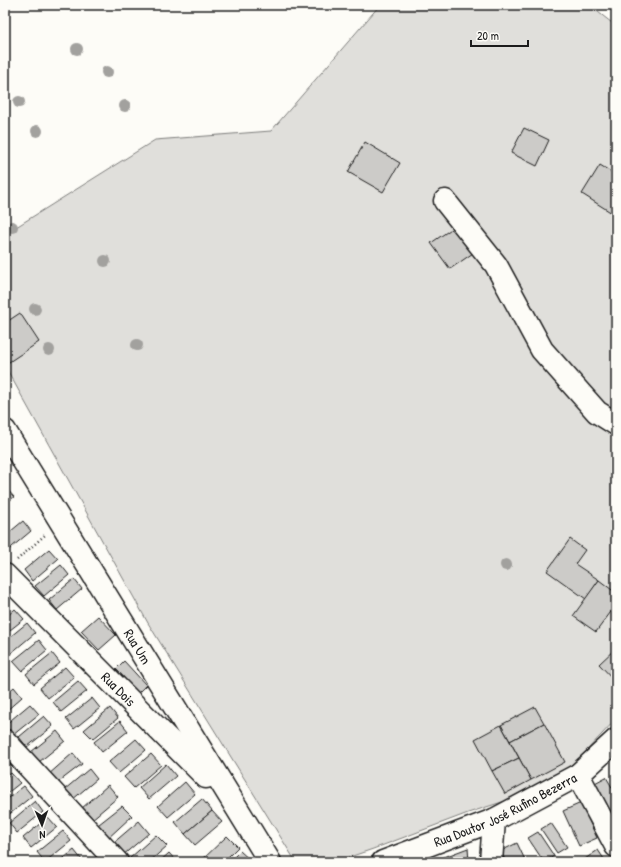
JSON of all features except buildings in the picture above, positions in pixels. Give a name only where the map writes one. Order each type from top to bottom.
[{"type":"street","points":[[445,201],[496,265],[542,350],[597,412],[616,424]]},
{"type":"street","name":"Rua Um","points":[[5,431],[232,803],[270,862]]},
{"type":"street","name":"Rua Dois","points":[[10,568],[232,803]]},
{"type":"street","name":"Rua Doutor José Rufino Bezerra","points":[[383,862],[494,820],[578,775],[616,740]]},
{"type":"street","points":[[5,741],[117,862]]},
{"type":"street","points":[[578,775],[616,846]]},
{"type":"street","points":[[492,862],[494,820]]},
{"type":"path","points":[[10,568],[60,522]]},
{"type":"shaded area","points":[[380,5],[589,5],[616,26],[616,719],[574,764],[505,801],[468,813],[335,862],[296,862],[148,623],[5,366],[5,234],[155,140],[271,131]]}]
